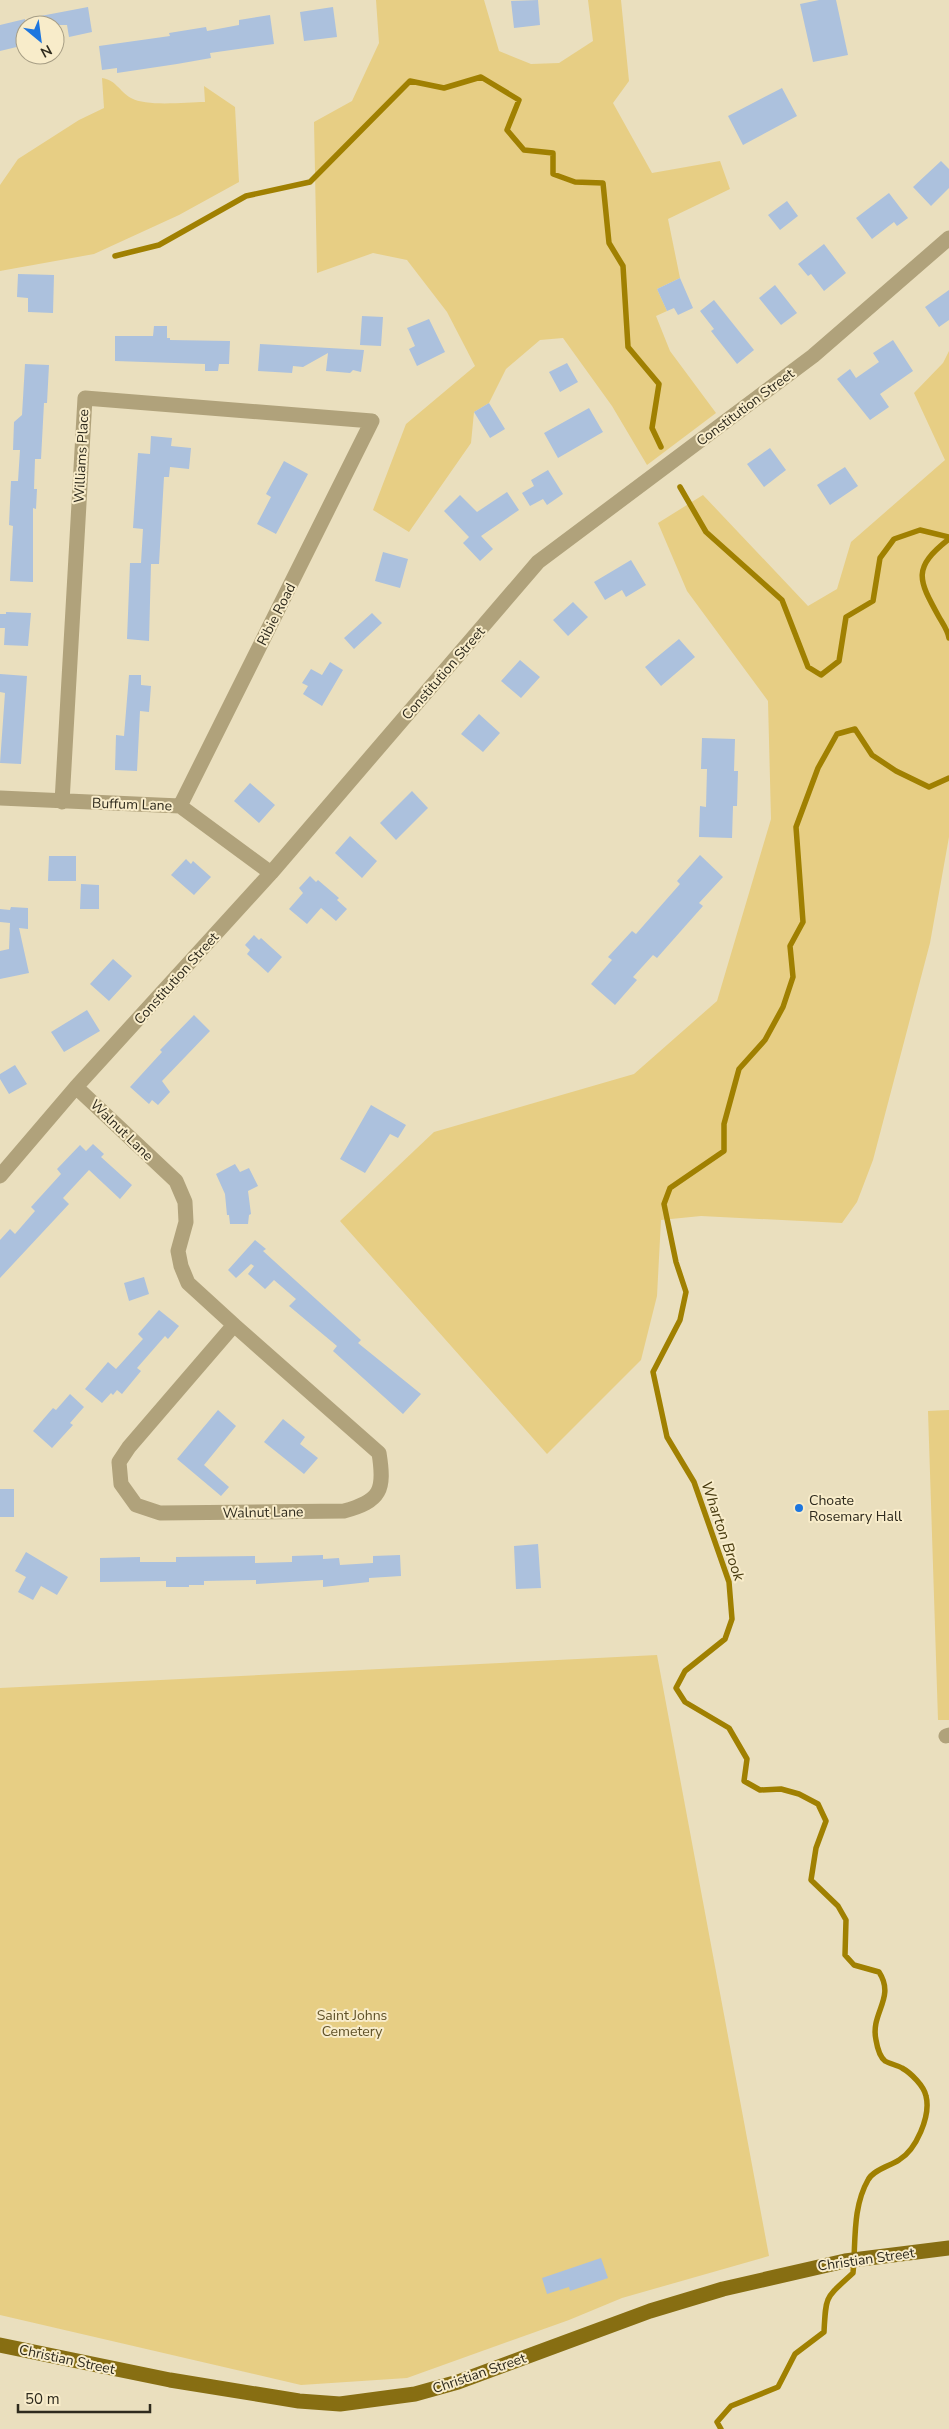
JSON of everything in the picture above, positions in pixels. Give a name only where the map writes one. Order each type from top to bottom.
[{"type":"main road","name":"Christian Street","points":[[0,2345],[170,2380],[299,2401],[340,2404],[415,2394],[458,2382],[650,2311],[723,2289],[845,2260],[949,2248]]},
{"type":"street","name":"Constitution Street","points":[[0,1176],[76,1087],[271,873],[538,562],[814,356],[949,238]]},
{"type":"street","name":"Williams Place","points":[[62,802],[85,398],[372,421]]},
{"type":"street","name":"Ribie Road","points":[[180,806],[372,421]]},
{"type":"street","name":"Buffum Lane","points":[[0,798],[180,806],[271,873]]},
{"type":"street","name":"Walnut Lane","points":[[76,1087],[176,1181],[185,1202],[186,1222],[178,1250],[181,1266],[188,1283],[379,1453],[383,1476],[377,1495],[366,1505],[344,1511],[160,1513],[136,1505],[121,1484],[120,1462],[129,1447],[234,1325]]},
{"type":"green space","points":[[376,0],[484,0],[499,51],[531,64],[559,63],[593,41],[588,0],[621,0],[629,81],[613,103],[652,173],[720,161],[730,189],[668,219],[680,278],[657,289],[667,311],[656,316],[670,351],[716,413],[647,465],[612,406],[563,338],[540,340],[506,369],[489,403],[474,412],[471,443],[409,532],[373,510],[406,424],[475,366],[447,312],[407,260],[373,253],[317,273],[314,122],[352,101],[379,43]]},
{"type":"green space","points":[[102,78],[111,81],[131,98],[138,101],[156,103],[205,102],[204,86],[235,107],[239,182],[179,215],[94,254],[0,271],[0,185],[18,159],[79,120],[104,108]]},
{"type":"green space","points":[[949,351],[949,837],[930,943],[873,1160],[857,1202],[842,1223],[701,1216],[661,1220],[657,1296],[641,1360],[547,1454],[340,1221],[434,1132],[634,1074],[717,1001],[771,819],[768,701],[687,591],[658,523],[703,495],[808,606],[837,589],[851,542],[945,460],[914,393],[943,363]]},
{"type":"green space","points":[[949,1410],[949,1720],[938,1720],[928,1411]]},
{"type":"green space","name":"Saint Johns Cemetery","points":[[657,1655],[769,2256],[622,2298],[569,2320],[407,2378],[301,2385],[0,2315],[0,1688]]},
{"type":"building","points":[[538,0],[540,25],[514,28],[511,1]]},
{"type":"building","points":[[819,0],[836,0],[848,55],[813,62],[800,4]]},
{"type":"building","points":[[88,7],[92,32],[69,37],[67,25],[65,25],[65,15],[46,15]]},
{"type":"building","points":[[333,7],[337,37],[304,41],[300,12]]},
{"type":"building","points":[[270,15],[274,44],[210,53],[211,58],[177,64],[117,73],[117,68],[102,70],[99,46],[170,36],[169,33],[206,27],[207,31],[239,25],[239,20]]},
{"type":"building","points":[[15,21],[15,47],[0,51],[0,25]]},
{"type":"building","points":[[782,88],[797,116],[743,145],[728,116]]},
{"type":"building","points":[[941,161],[949,169],[949,188],[931,206],[913,187]]},
{"type":"building","points":[[889,193],[908,218],[897,226],[894,222],[872,239],[856,218]]},
{"type":"building","points":[[787,201],[798,216],[780,230],[768,215]]},
{"type":"building","points":[[824,244],[846,273],[824,291],[811,274],[808,276],[798,264]]},
{"type":"building","points":[[18,274],[54,275],[53,313],[28,312],[28,298],[17,297]]},
{"type":"building","points":[[680,278],[693,308],[678,315],[674,308],[667,311],[657,289]]},
{"type":"building","points":[[775,285],[797,313],[781,325],[759,298]]},
{"type":"building","points":[[949,290],[949,320],[939,327],[925,307]]},
{"type":"building","points":[[714,300],[754,350],[737,364],[711,331],[714,329],[700,311]]},
{"type":"building","points":[[362,316],[383,317],[381,346],[360,345]]},
{"type":"building","points":[[429,319],[445,352],[417,366],[409,349],[415,346],[407,328]]},
{"type":"building","points":[[154,326],[167,326],[167,338],[170,338],[170,340],[230,341],[229,364],[219,364],[218,371],[205,371],[205,364],[115,361],[115,336],[153,336]]},
{"type":"building","points":[[893,340],[913,371],[880,394],[889,407],[870,420],[837,379],[850,369],[856,378],[879,362],[873,353]]},
{"type":"building","points":[[260,344],[364,350],[361,372],[353,370],[350,373],[326,371],[328,353],[303,367],[293,366],[292,373],[258,371]]},
{"type":"building","points":[[567,363],[578,382],[560,392],[549,372]]},
{"type":"building","points":[[25,364],[49,365],[47,403],[44,403],[41,459],[35,459],[34,489],[37,489],[36,509],[33,508],[33,582],[10,581],[13,526],[9,525],[11,481],[18,481],[20,450],[13,450],[14,422],[22,415]]},
{"type":"building","points":[[489,403],[505,429],[490,438],[474,412]]},
{"type":"building","points":[[589,408],[603,432],[558,458],[544,433]]},
{"type":"building","points":[[151,436],[172,438],[171,446],[191,448],[189,469],[170,467],[169,477],[164,477],[159,564],[151,564],[149,641],[127,639],[130,563],[141,563],[143,529],[133,528],[138,453],[150,454]]},
{"type":"building","points":[[770,448],[786,470],[764,487],[747,464]]},
{"type":"building","points":[[284,461],[308,474],[276,534],[257,524],[271,497],[266,494]]},
{"type":"building","points":[[845,467],[858,486],[830,505],[817,485]]},
{"type":"building","points":[[548,470],[563,494],[547,505],[543,499],[530,506],[522,493],[534,486],[531,480]]},
{"type":"building","points":[[507,492],[519,510],[481,536],[493,549],[480,561],[463,543],[469,537],[444,511],[460,495],[477,512]]},
{"type":"building","points":[[383,552],[408,559],[400,588],[375,581]]},
{"type":"building","points":[[631,560],[646,585],[626,597],[622,590],[605,600],[594,582]]},
{"type":"building","points":[[573,602],[588,617],[568,636],[553,620]]},
{"type":"building","points":[[6,612],[31,613],[28,646],[4,645],[5,628],[0,628],[0,614],[6,614]]},
{"type":"building","points":[[372,613],[382,623],[354,649],[344,638]]},
{"type":"building","points":[[679,639],[695,657],[661,686],[645,667]]},
{"type":"building","points":[[520,660],[540,677],[521,698],[501,681]]},
{"type":"building","points":[[330,662],[343,670],[322,706],[303,694],[308,686],[302,683],[311,669],[322,675]]},
{"type":"building","points":[[0,674],[27,676],[21,764],[0,763],[5,693],[0,692]]},
{"type":"building","points":[[129,675],[141,675],[141,685],[151,686],[149,712],[140,711],[137,771],[115,770],[116,735],[124,736]]},
{"type":"building","points":[[479,714],[500,733],[483,752],[461,734]]},
{"type":"building","points":[[702,738],[735,739],[734,771],[738,771],[737,806],[733,806],[732,838],[699,837],[700,806],[706,807],[707,769],[701,769]]},
{"type":"building","points":[[250,783],[275,805],[259,823],[234,801]]},
{"type":"building","points":[[412,791],[428,808],[396,840],[380,823]]},
{"type":"building","points":[[350,836],[377,861],[362,878],[335,853]]},
{"type":"building","points":[[700,855],[723,877],[699,903],[703,906],[657,958],[653,955],[633,977],[637,980],[615,1005],[591,984],[612,960],[608,957],[632,931],[636,934],[680,884],[677,881]]},
{"type":"building","points":[[49,856],[76,856],[76,881],[48,881]]},
{"type":"building","points":[[186,859],[191,864],[193,861],[211,877],[194,895],[171,875]]},
{"type":"building","points":[[310,876],[316,882],[318,880],[339,898],[337,900],[347,909],[336,921],[321,908],[307,924],[289,909],[303,893],[299,888]]},
{"type":"building","points":[[81,884],[99,885],[99,909],[80,909]]},
{"type":"building","points":[[11,907],[28,908],[28,929],[19,928],[29,973],[0,979],[0,951],[9,949],[10,923],[0,922],[0,909],[10,910]]},
{"type":"building","points":[[254,935],[259,940],[261,938],[282,957],[268,973],[247,954],[250,950],[245,945]]},
{"type":"building","points":[[113,959],[132,976],[109,1001],[90,984]]},
{"type":"building","points":[[87,1010],[100,1031],[64,1052],[51,1032]]},
{"type":"building","points":[[194,1015],[210,1031],[162,1081],[170,1092],[158,1105],[152,1100],[149,1104],[130,1087],[162,1052],[160,1050]]},
{"type":"building","points":[[15,1065],[27,1084],[9,1094],[0,1079],[0,1074]]},
{"type":"building","points":[[371,1105],[406,1125],[398,1138],[390,1134],[365,1173],[340,1159]]},
{"type":"building","points":[[93,1144],[104,1154],[101,1157],[132,1185],[120,1199],[89,1170],[63,1198],[69,1204],[0,1278],[0,1240],[10,1229],[15,1234],[35,1211],[31,1207],[61,1174],[57,1169],[80,1145],[86,1151]]},
{"type":"building","points":[[235,1164],[240,1172],[249,1168],[258,1186],[248,1191],[251,1214],[249,1215],[248,1224],[230,1224],[225,1194],[216,1174]]},
{"type":"building","points":[[255,1240],[266,1249],[263,1251],[361,1340],[358,1343],[421,1394],[403,1414],[333,1351],[337,1346],[289,1306],[296,1299],[274,1280],[265,1289],[248,1274],[254,1266],[251,1264],[236,1278],[228,1270]]},
{"type":"building","points":[[144,1277],[149,1294],[129,1301],[124,1283]]},
{"type":"building","points":[[159,1310],[179,1326],[168,1339],[165,1336],[137,1368],[141,1371],[122,1394],[117,1390],[113,1395],[111,1393],[102,1403],[85,1389],[108,1362],[116,1369],[143,1339],[138,1334]]},
{"type":"building","points":[[70,1394],[84,1407],[70,1423],[73,1425],[52,1448],[33,1431],[53,1408],[56,1410]]},
{"type":"building","points":[[218,1410],[236,1426],[204,1465],[229,1487],[221,1496],[177,1459]]},
{"type":"building","points":[[283,1419],[305,1437],[300,1444],[318,1458],[304,1474],[264,1442]]},
{"type":"building","points":[[0,1489],[14,1489],[14,1517],[0,1517]]},
{"type":"building","points":[[538,1544],[541,1588],[516,1589],[514,1546]]},
{"type":"building","points":[[26,1552],[68,1577],[57,1595],[41,1586],[33,1600],[18,1592],[26,1577],[15,1571]]},
{"type":"building","points":[[323,1555],[323,1559],[339,1558],[340,1565],[373,1563],[373,1556],[400,1555],[401,1576],[369,1578],[369,1582],[323,1587],[323,1580],[256,1584],[256,1580],[204,1581],[204,1585],[189,1585],[189,1587],[166,1587],[166,1581],[100,1582],[100,1558],[140,1557],[140,1562],[176,1562],[176,1557],[255,1556],[255,1563],[292,1562],[292,1556]]},
{"type":"building","points":[[601,2258],[608,2278],[570,2291],[569,2287],[547,2294],[542,2278]]},
{"type":"waterway","points":[[115,256],[159,245],[246,196],[310,182],[410,81],[444,88],[481,77],[519,100],[507,130],[524,150],[553,153],[553,174],[575,182],[603,183],[609,243],[623,266],[628,347],[659,384],[652,428],[661,447]]},
{"type":"waterway","points":[[680,487],[706,532],[782,600],[808,667],[821,675],[839,661],[846,617],[873,601],[880,558],[894,539],[920,530],[949,537]]},
{"type":"waterway","name":"Wharton Brook","points":[[949,539],[929,558],[924,566],[922,575],[926,593],[949,638]]},
{"type":"waterway","name":"Wharton Brook","points":[[721,2429],[717,2422],[731,2406],[778,2387],[795,2354],[824,2332],[825,2310],[829,2298],[853,2273],[857,2214],[863,2191],[870,2177],[882,2168],[899,2160],[911,2149],[921,2132],[927,2104],[925,2092],[917,2080],[902,2068],[885,2061],[880,2054],[875,2030],[884,1998],[884,1981],[879,1972],[854,1965],[845,1955],[846,1920],[838,1906],[811,1880],[816,1848],[826,1821],[818,1804],[799,1794],[781,1789],[760,1790],[744,1781],[747,1759],[729,1728],[685,1702],[676,1688],[685,1671],[725,1639],[732,1619],[729,1582],[694,1482],[667,1437],[653,1372],[680,1320],[686,1292],[676,1262],[664,1204],[670,1188],[724,1151],[724,1124],[739,1069],[765,1040],[783,1007],[793,977],[790,946],[803,922],[796,827],[818,768],[837,734],[855,729],[872,755],[896,771],[929,787],[949,778]]},
{"type":"place","name":"Choate Rosemary Hall","points":[[799,1508]]}]
